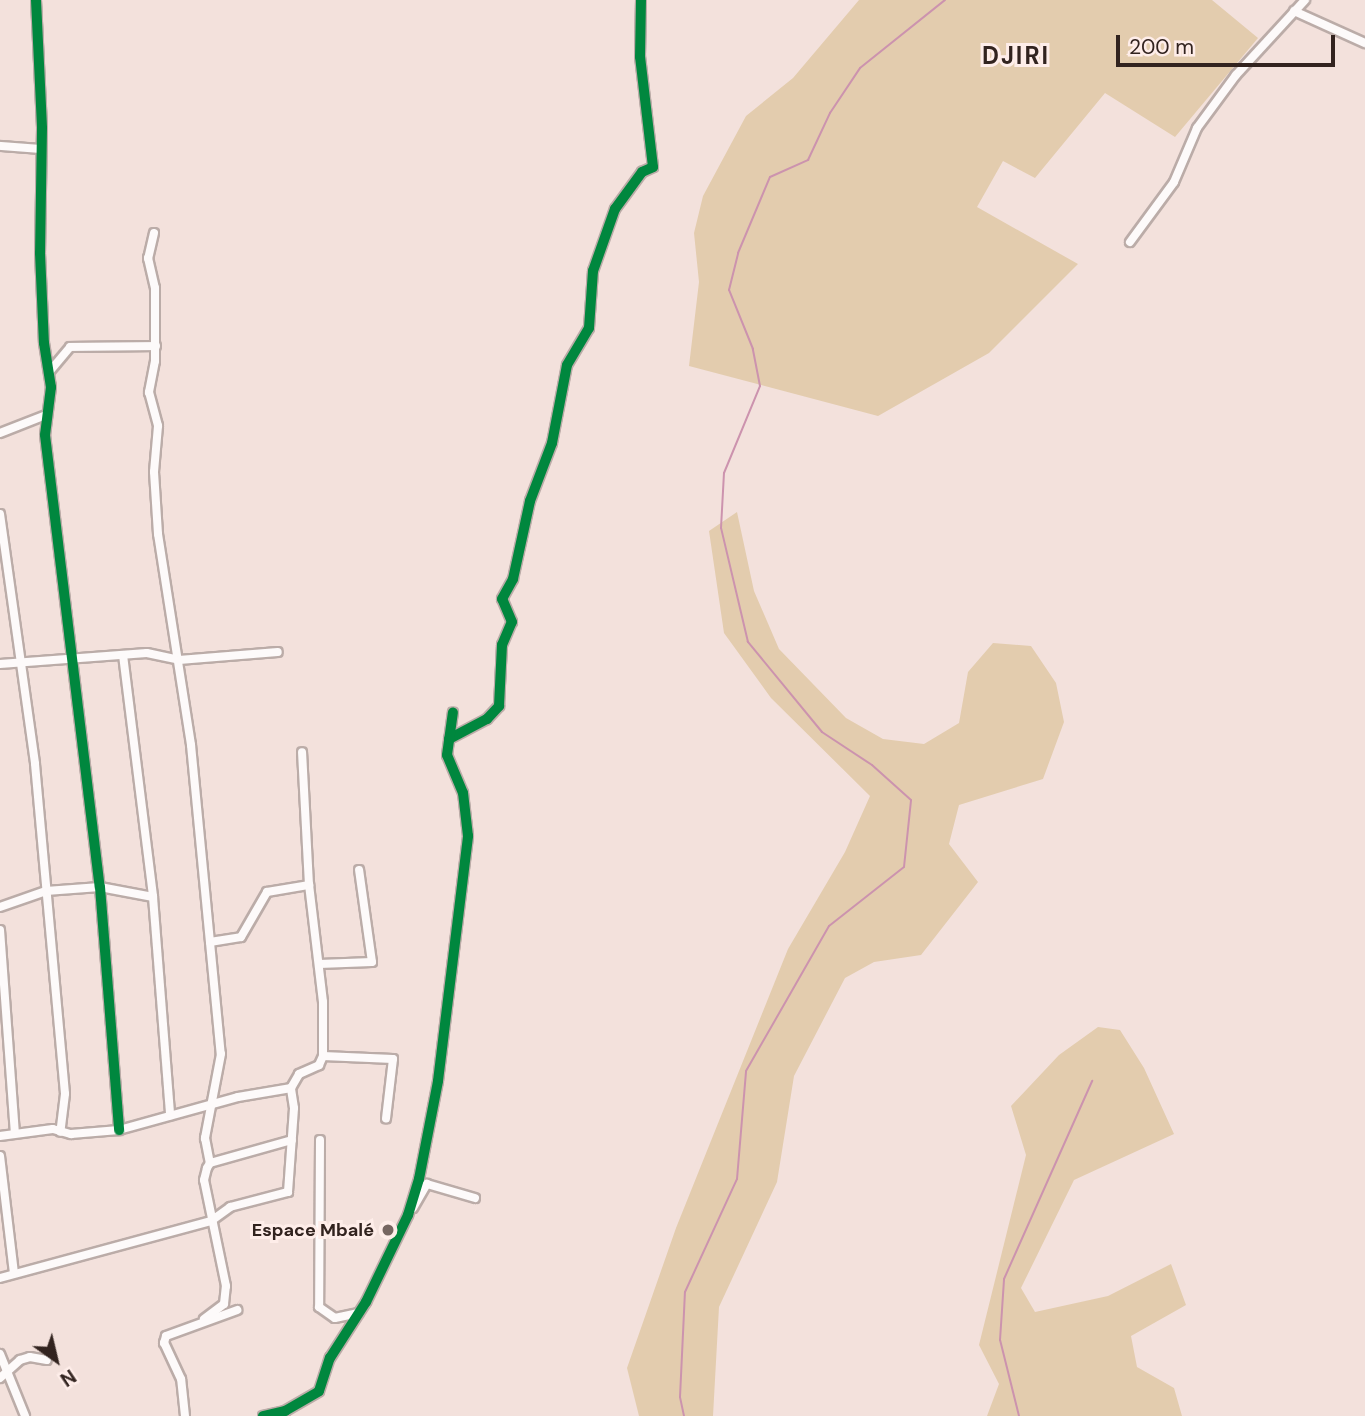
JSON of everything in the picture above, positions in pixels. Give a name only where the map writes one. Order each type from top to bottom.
[{"type":"street","points":[[45,0],[36,4],[44,343],[50,371],[46,415],[48,468],[74,657],[100,887],[119,1130]]},
{"type":"street","points":[[449,739],[487,719],[499,706],[504,685],[502,645],[512,622],[502,599],[513,579],[530,501],[552,443],[567,365],[589,328],[593,271],[615,209],[642,173],[653,167],[640,57],[641,0]]},
{"type":"street","points":[[1130,242],[1174,182],[1197,128],[1236,75],[1305,0]]},
{"type":"street","points":[[1294,12],[1365,43]]},
{"type":"street","points":[[0,146],[40,149]]},
{"type":"street","points":[[154,233],[148,258],[155,288],[156,346],[149,392],[158,426],[154,471],[158,534],[179,660],[221,1054],[214,1103],[205,1138],[211,1163],[204,1180],[226,1293],[223,1304],[204,1319]]},
{"type":"street","points":[[50,371],[69,347],[156,346]]},
{"type":"street","points":[[0,433],[46,415]]},
{"type":"street","points":[[0,514],[21,663],[46,891],[65,1094],[60,1132]]},
{"type":"street","points":[[0,664],[148,653],[179,660],[278,652]]},
{"type":"street","points":[[123,655],[153,897],[170,1115]]},
{"type":"street","points":[[408,1215],[433,1114],[467,853],[465,800],[447,755],[453,712]]},
{"type":"street","points":[[0,1278],[211,1221],[230,1207],[288,1192],[292,1140],[291,1088],[299,1074],[317,1067],[323,1056],[319,964],[309,885],[302,752]]},
{"type":"street","points":[[319,964],[372,962],[359,870]]},
{"type":"street","points":[[210,942],[241,936],[267,892],[309,885]]},
{"type":"street","points":[[0,907],[46,891],[100,887],[153,897]]},
{"type":"street","points":[[0,930],[15,1132]]},
{"type":"street","points":[[323,1056],[393,1059],[386,1119]]},
{"type":"street","points":[[0,1136],[15,1132],[119,1130],[214,1103],[291,1088]]},
{"type":"street","points":[[320,1139],[319,1307],[335,1318],[358,1314]]},
{"type":"street","points":[[211,1163],[292,1140]]},
{"type":"street","points":[[0,1156],[14,1273]]},
{"type":"street","points":[[263,1416],[287,1414],[319,1391],[330,1358],[358,1314],[408,1215],[427,1184],[475,1198]]},
{"type":"street","points":[[186,1416],[181,1380],[164,1343],[169,1333],[237,1310]]},
{"type":"street","points":[[0,1354],[3,1377],[24,1416]]},
{"type":"street","points":[[3,1377],[20,1360],[30,1357],[47,1360]]},
{"type":"shaded area","points":[[859,0],[1212,0],[1258,38],[1175,137],[1105,93],[1035,178],[1003,161],[977,207],[1078,264],[989,353],[878,416],[689,366],[699,282],[694,233],[703,196],[746,116],[793,78]]},
{"type":"shaded area","points":[[737,512],[754,591],[779,649],[846,718],[883,739],[924,744],[959,723],[968,672],[993,643],[1031,646],[1056,683],[1064,722],[1043,779],[959,805],[949,844],[978,882],[921,955],[874,962],[845,978],[794,1076],[777,1182],[719,1307],[713,1416],[639,1416],[627,1368],[676,1228],[788,949],[845,852],[870,796],[771,698],[724,633],[709,531]]},
{"type":"shaded area","points":[[1098,1027],[1120,1030],[1144,1068],[1174,1134],[1074,1180],[1021,1288],[1035,1312],[1108,1296],[1171,1264],[1186,1305],[1131,1336],[1137,1367],[1174,1388],[1182,1416],[987,1416],[999,1384],[979,1345],[1026,1155],[1011,1106],[1059,1055]]},
{"type":"waterway","points":[[684,1416],[680,1397],[685,1292],[737,1179],[746,1071],[829,926],[904,867],[911,800],[872,765],[822,732],[748,642],[721,528],[724,473],[760,386],[753,349],[729,290],[738,253],[770,177],[808,160],[830,113],[860,68],[945,0]]},
{"type":"waterway","points":[[1019,1416],[1000,1340],[1004,1279],[1092,1081]]},
{"type":"cycle path","points":[[36,0],[42,128],[40,253],[44,343],[51,387],[45,435],[100,887],[119,1130]]},
{"type":"cycle path","points":[[449,739],[487,719],[499,706],[502,645],[512,622],[502,599],[513,579],[530,501],[552,443],[567,365],[589,328],[593,271],[615,209],[642,172],[653,167],[640,57],[641,0]]},
{"type":"cycle path","points":[[263,1416],[285,1411],[319,1391],[330,1358],[366,1302],[408,1215],[419,1179],[438,1081],[468,836],[463,793],[447,755],[453,712]]},
{"type":"place","name":"Espace Mbalé","points":[[388,1230]]},
{"type":"district","name":"DJIRI","points":[[1016,56]]}]
